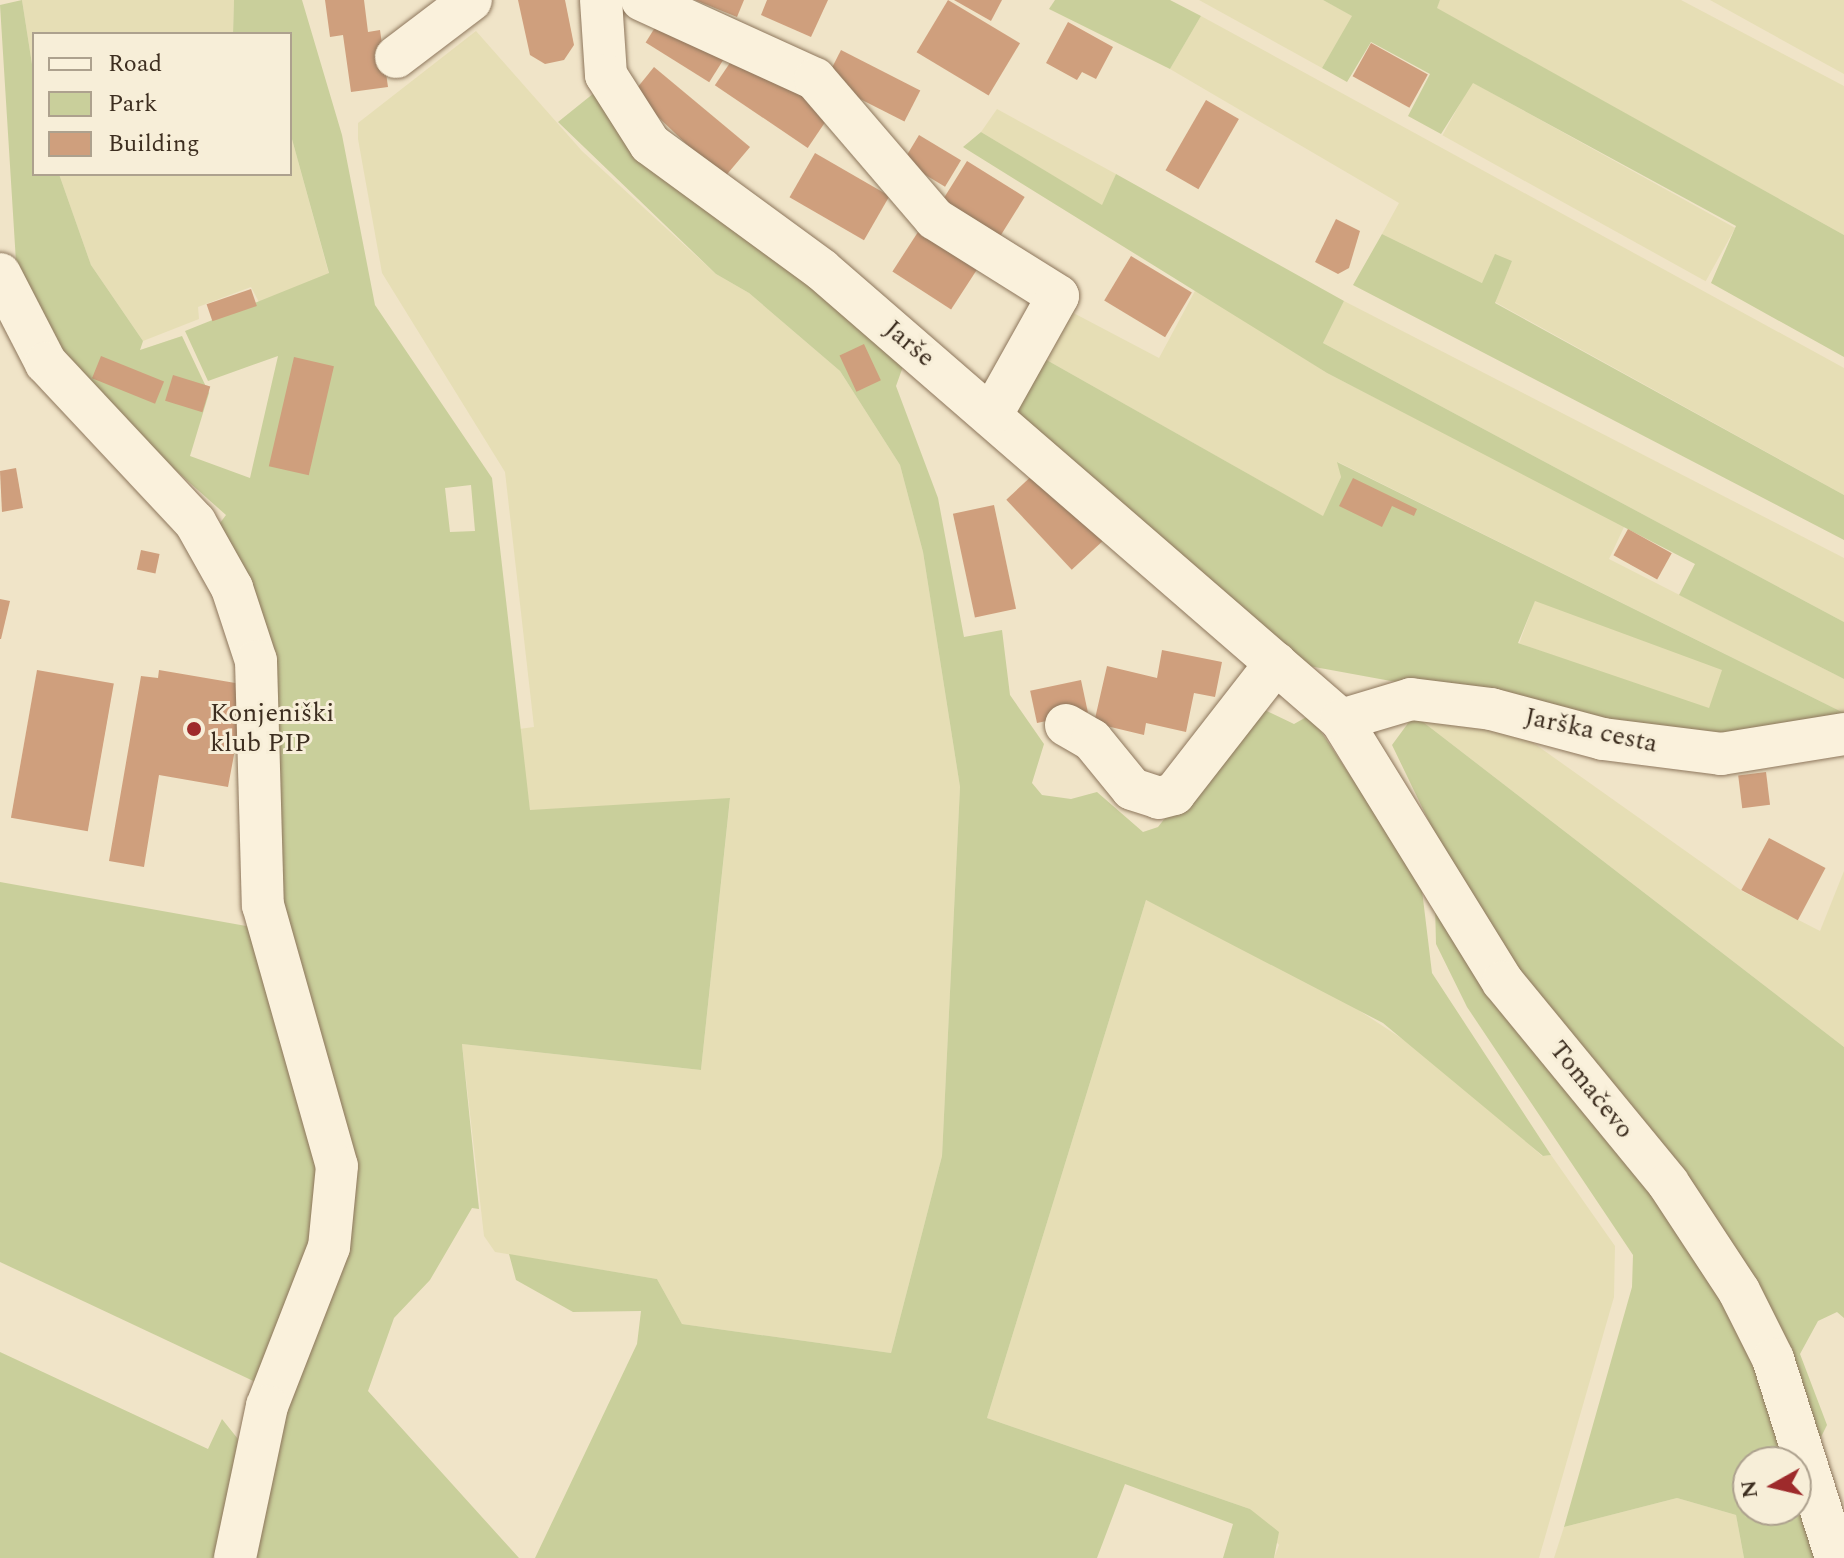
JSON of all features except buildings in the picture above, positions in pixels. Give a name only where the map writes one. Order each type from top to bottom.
[{"type":"street","points":[[396,57],[471,0]]},
{"type":"street","name":"Jarše","points":[[601,0],[606,75],[650,144],[822,270],[1276,663]]},
{"type":"street","points":[[642,0],[815,79],[935,219],[1058,296],[992,414]]},
{"type":"street","points":[[0,274],[46,363],[195,522],[232,588],[256,661],[263,905],[337,1166],[329,1247],[267,1406],[235,1558]]},
{"type":"street","points":[[1066,725],[1092,740],[1132,789],[1174,794],[1276,663]]},
{"type":"street","name":"Tomačevo","points":[[1276,663],[1341,720],[1503,982],[1668,1183],[1739,1291],[1773,1359],[1836,1558]]},
{"type":"street","name":"Jarška cesta","points":[[1341,720],[1411,699],[1456,703],[1603,739],[1721,754],[1844,734]]},
{"type":"shaded area","points":[[22,0],[234,0],[233,32],[32,32],[32,64]]},
{"type":"shaded area","points":[[1199,0],[1323,0],[1353,16],[1322,68]]},
{"type":"shaded area","points":[[1440,0],[1681,0],[1844,86],[1844,235],[1436,8]]},
{"type":"shaded area","points":[[1710,0],[1844,0],[1844,74],[1813,57]]},
{"type":"shaded area","points":[[1201,16],[1844,368],[1844,495],[1495,302],[1512,261],[1482,283],[1382,234],[1399,203],[1170,69]]},
{"type":"shaded area","points":[[476,31],[582,151],[716,274],[749,293],[840,371],[900,465],[923,552],[960,787],[942,1156],[891,1353],[682,1324],[657,1279],[495,1252],[484,1236],[462,1044],[701,1070],[730,799],[530,811],[519,729],[534,727],[505,472],[382,273],[358,139],[358,123]]},
{"type":"shaded area","points":[[1472,82],[1735,228],[1706,281],[1442,135]]},
{"type":"shaded area","points":[[997,109],[1116,174],[1103,206],[981,132]]},
{"type":"shaded area","points":[[292,139],[329,274],[259,302],[251,287],[198,307],[199,319],[143,341],[91,265],[60,176],[292,176]]},
{"type":"shaded area","points":[[1196,289],[1327,373],[1625,525],[1609,559],[1844,679],[1844,713],[1338,462],[1341,477],[1324,517],[1036,354],[1064,308],[1159,358]]},
{"type":"shaded area","points":[[1344,301],[1844,558],[1844,622],[1323,343]]},
{"type":"shaded area","points":[[1535,600],[1724,669],[1708,712],[1519,643]]},
{"type":"shaded area","points":[[1414,715],[1508,725],[1742,891],[1820,931],[1844,871],[1844,1047]]},
{"type":"shaded area","points":[[1146,900],[1328,990],[1439,1063],[1542,1156],[1551,1155],[1615,1246],[1614,1297],[1539,1558],[1274,1558],[1279,1545],[1250,1509],[987,1418]]},
{"type":"shaded area","points":[[1677,1498],[1732,1514],[1732,1526],[1738,1526],[1744,1558],[1554,1558],[1564,1527]]},
{"type":"green space","points":[[22,0],[32,64],[32,176],[60,176],[91,265],[143,341],[140,350],[182,336],[209,393],[190,456],[250,478],[278,356],[208,381],[185,331],[329,273],[292,139],[292,32],[233,32],[234,0],[302,0],[342,135],[375,305],[492,478],[530,810],[730,798],[701,1070],[462,1044],[479,1209],[472,1208],[430,1280],[394,1318],[368,1391],[519,1558],[251,1558],[259,1485],[337,1260],[270,823],[211,535],[226,515],[56,364],[16,262],[0,5]],"holes":[[[471,485],[475,531],[450,532],[445,488]]]},
{"type":"green space","points":[[1055,0],[1170,0],[1201,16],[1170,69],[1049,9]]},
{"type":"green space","points":[[1323,0],[1440,0],[1437,8],[1844,235],[1844,357],[1711,283],[1736,226],[1473,83],[1441,134],[1408,116],[1430,74],[1371,42],[1347,82],[1322,68],[1352,16]]},
{"type":"green space","points":[[594,93],[627,142],[906,358],[896,386],[938,498],[964,637],[1002,630],[1010,695],[1044,744],[1032,783],[1042,795],[1071,799],[1097,792],[1143,832],[1158,827],[1254,705],[1294,724],[1310,715],[1421,882],[1432,973],[1551,1155],[1543,1156],[1383,1023],[1146,900],[987,1418],[1250,1509],[1279,1532],[1274,1558],[1223,1558],[1233,1524],[1125,1484],[1097,1558],[535,1558],[637,1344],[641,1311],[573,1312],[516,1280],[509,1254],[657,1279],[682,1324],[891,1353],[942,1156],[960,787],[923,552],[900,465],[840,371],[749,293],[716,274],[558,122]]},
{"type":"green space","points":[[981,132],[1102,205],[1116,174],[1344,301],[1323,343],[1844,622],[1844,679],[1679,595],[1695,564],[1327,373],[963,147]]},
{"type":"green space","points":[[1382,234],[1482,283],[1495,254],[1512,261],[1495,303],[1844,495],[1844,540],[1353,285]]},
{"type":"green space","points":[[1036,354],[1323,516],[1341,477],[1337,462],[1844,713],[1844,723],[1736,744],[1309,666],[1005,412]],"holes":[[[1535,601],[1722,670],[1709,708],[1518,643]]]},
{"type":"green space","points":[[1414,715],[1844,1047],[1844,1318],[1837,1312],[1818,1321],[1800,1354],[1827,1425],[1816,1447],[1559,1029],[1450,865],[1392,745]]},
{"type":"green space","points":[[0,882],[258,928],[326,1201],[262,1385],[0,1262]]},
{"type":"green space","points":[[1435,904],[1694,1252],[1760,1372],[1785,1446],[1732,1446],[1732,1514],[1677,1498],[1564,1527],[1632,1287],[1633,1255],[1467,1007],[1436,944]]},
{"type":"green space","points":[[0,1352],[208,1449],[222,1419],[238,1439],[223,1558],[0,1558]]},
{"type":"green space","points":[[1738,1526],[1808,1526],[1816,1558],[1744,1558]]},
{"type":"place","name":"Konjeniški klub PIP","points":[[194,729]]}]
